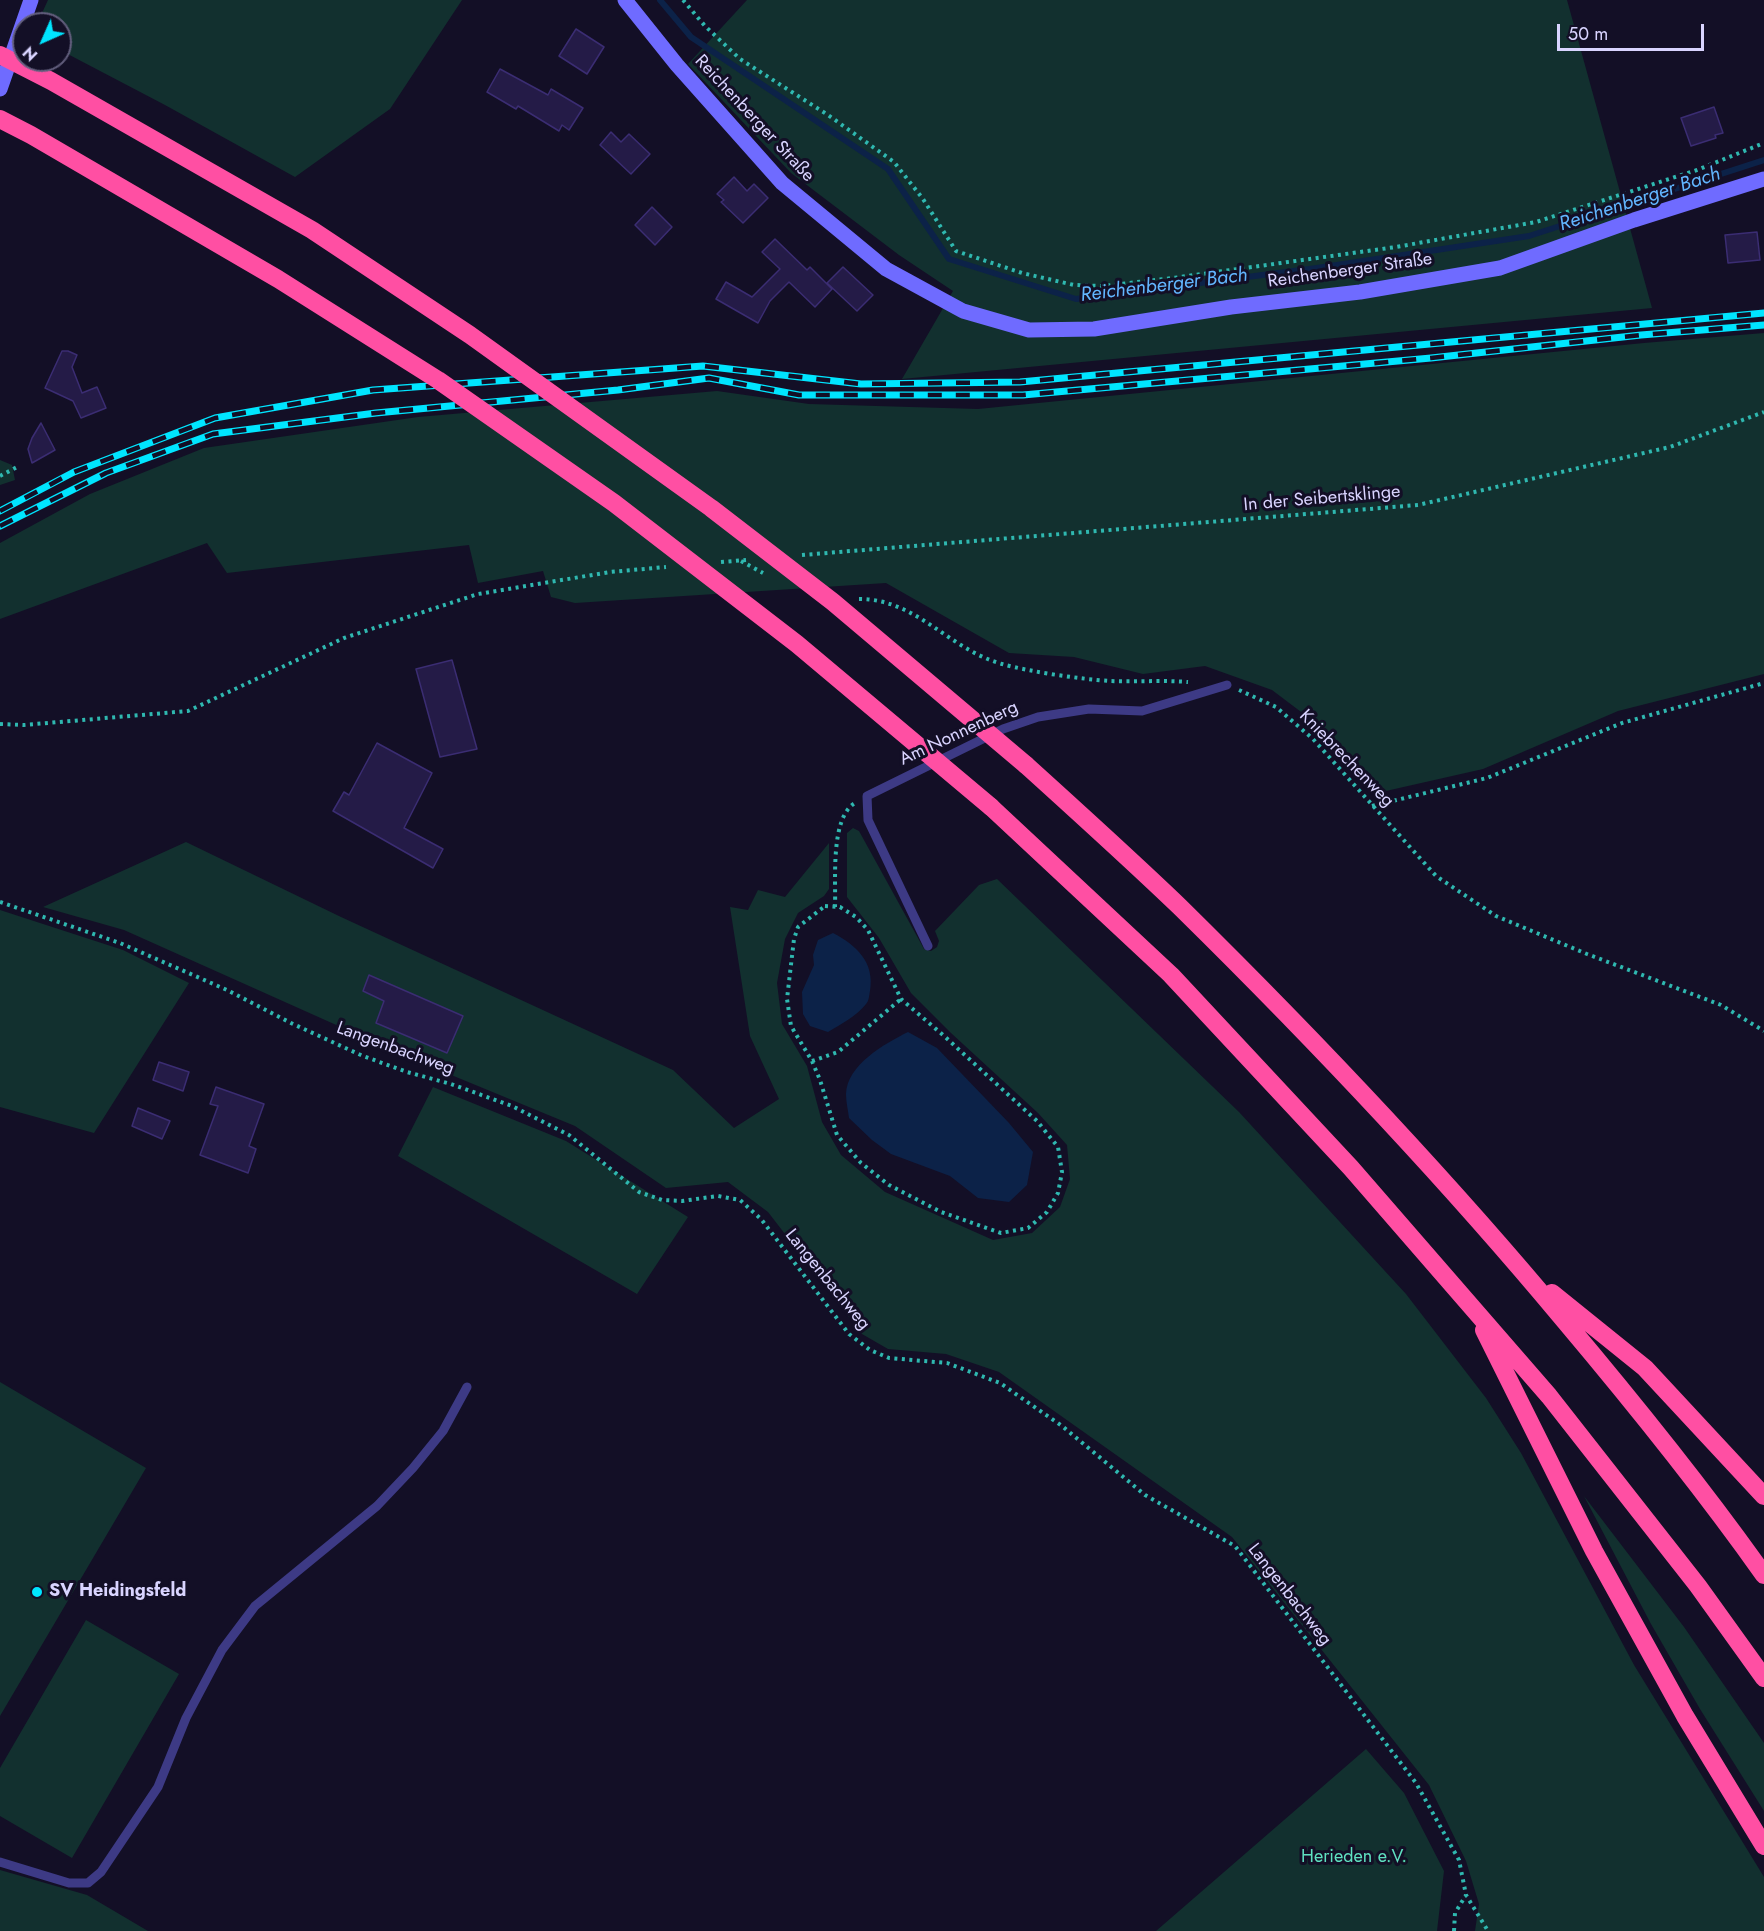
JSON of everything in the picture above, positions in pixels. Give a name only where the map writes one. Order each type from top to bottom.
[{"type":"highway","points":[[0,55],[51,81],[312,230],[470,335],[711,508],[833,602],[1026,765],[1179,906],[1333,1062],[1520,1267],[1681,1463],[1764,1575]]},
{"type":"highway","points":[[0,119],[278,279],[448,387],[614,503],[797,644],[991,807],[1171,975],[1351,1168],[1471,1304],[1624,1490],[1698,1586],[1764,1678]]},
{"type":"highway","points":[[1520,1267],[1645,1368],[1764,1496]]},
{"type":"highway","points":[[1471,1304],[1594,1551],[1685,1716],[1764,1846]]},
{"type":"main road","points":[[0,89],[31,0]]},
{"type":"main road","name":"Reichenberger Straße","points":[[625,0],[677,65],[782,183],[886,269],[963,311],[1029,330],[1094,330],[1231,307],[1360,292],[1500,268],[1634,220],[1764,179]]},
{"type":"lane","name":"Am Nonnenberg","points":[[867,796],[1003,729],[1038,717],[1089,709],[1142,711],[1227,685]]},
{"type":"lane","points":[[867,796],[868,820],[928,946]]},
{"type":"lane","points":[[0,1862],[69,1883],[88,1883],[101,1872],[158,1787],[186,1718],[222,1650],[255,1606],[377,1506],[406,1476],[443,1431],[467,1387]]},
{"type":"path","points":[[683,0],[705,26],[740,59],[828,115],[894,162],[923,199],[956,251],[1022,273],[1074,285],[1103,285],[1196,275],[1396,247],[1536,222],[1698,170],[1764,143]]},
{"type":"path","name":"In der Seibertsklinge","points":[[871,549],[1418,505],[1670,447],[1764,412]]},
{"type":"path","points":[[0,476],[19,466]]},
{"type":"path","points":[[740,560],[770,577]]},
{"type":"path","points":[[0,724],[24,726],[188,711],[345,638],[478,594],[575,577]]},
{"type":"path","points":[[854,600],[876,600],[909,611],[972,653],[1002,664],[1109,681],[1196,682]]},
{"type":"path","points":[[1372,806],[1487,778],[1622,723],[1764,683]]},
{"type":"path","name":"Kniebrechenweg","points":[[1227,685],[1276,707],[1313,739],[1436,876],[1496,916],[1587,954],[1721,1005],[1764,1031]]},
{"type":"path","points":[[835,907],[838,830],[848,807],[867,796]]},
{"type":"path","name":"Langenbachweg","points":[[0,902],[120,943],[227,990],[363,1056],[512,1106],[569,1135],[639,1192],[662,1200],[682,1201],[718,1196],[740,1200],[761,1219],[849,1334],[870,1350],[889,1358],[947,1363],[1000,1383],[1062,1426],[1145,1495],[1235,1546],[1416,1783],[1459,1860],[1466,1895],[1488,1931]]},
{"type":"path","points":[[825,906],[840,907],[856,917],[868,930],[901,999],[1037,1121],[1058,1146],[1062,1172],[1058,1193],[1047,1212],[1028,1228],[1002,1233],[941,1212],[889,1185],[861,1163],[837,1135],[812,1061],[791,1026],[787,999],[794,939],[798,927],[825,906]]},
{"type":"path","points":[[812,1061],[838,1052],[901,999]]},
{"type":"path","points":[[1454,1931],[1455,1913],[1466,1895]]},
{"type":"green space","points":[[48,0],[462,0],[390,109],[295,177],[72,56],[72,12],[42,12]]},
{"type":"green space","points":[[747,0],[1567,0],[1652,308],[902,379],[953,291],[899,255],[791,173],[688,64]]},
{"type":"green space","points":[[1764,333],[1764,674],[1618,711],[1483,769],[1377,793],[1317,724],[1272,690],[1205,666],[1143,674],[1074,657],[1009,653],[886,583],[575,603],[551,597],[543,571],[478,583],[469,545],[227,573],[207,543],[0,619],[0,543],[90,494],[204,448],[418,417],[717,391],[809,404],[978,409]]},
{"type":"green space","points":[[0,460],[12,465],[15,480],[0,485]]},
{"type":"green space","points":[[853,828],[859,831],[924,949],[931,951],[937,947],[939,941],[935,931],[979,885],[997,879],[1239,1112],[1406,1294],[1486,1398],[1521,1453],[1634,1665],[1764,1877],[1764,1931],[1475,1931],[1479,1904],[1466,1861],[1429,1785],[1232,1537],[999,1372],[946,1354],[888,1349],[862,1334],[768,1212],[728,1182],[666,1188],[575,1126],[410,1058],[124,930],[43,907],[186,842],[341,917],[673,1070],[734,1128],[779,1099],[750,1036],[730,907],[748,910],[758,890],[785,897],[829,843],[829,889],[824,896],[798,913],[785,939],[777,983],[782,1024],[807,1066],[822,1122],[841,1155],[885,1192],[993,1240],[1032,1233],[1060,1207],[1070,1179],[1067,1145],[1038,1113],[911,993],[879,938],[847,897],[847,833]]},
{"type":"green space","points":[[0,910],[123,950],[189,983],[94,1133],[0,1107]]},
{"type":"green space","points":[[433,1087],[566,1141],[688,1217],[637,1294],[398,1156]]},
{"type":"green space","name":"SV Heidingsfeld","points":[[0,1382],[146,1468],[0,1716]]},
{"type":"green space","points":[[1584,1496],[1684,1627],[1764,1743],[1764,1811],[1700,1709],[1651,1624]]},
{"type":"green space","points":[[86,1620],[179,1674],[72,1858],[0,1816],[0,1768]]},
{"type":"green space","name":"Herieden e.V.","points":[[1366,1749],[1404,1793],[1444,1871],[1437,1931],[1156,1931]]},
{"type":"green space","points":[[0,1870],[87,1895],[148,1931],[0,1931]]},
{"type":"water","points":[[833,933],[849,943],[862,956],[870,971],[871,981],[866,1004],[853,1016],[828,1032],[810,1026],[803,1014],[802,992],[814,965],[813,955],[818,940]]},
{"type":"water","points":[[908,1032],[937,1048],[1009,1123],[1033,1152],[1027,1185],[1009,1202],[978,1198],[950,1176],[891,1154],[849,1118],[846,1094],[853,1074],[878,1049]]},
{"type":"building","points":[[576,29],[604,47],[587,74],[559,56]]},
{"type":"building","points":[[500,69],[548,95],[551,89],[583,108],[569,130],[562,125],[559,131],[518,106],[516,109],[487,92]]},
{"type":"building","points":[[1714,107],[1723,133],[1715,135],[1716,138],[1691,146],[1681,118]]},
{"type":"building","points":[[611,132],[621,142],[629,134],[650,154],[631,174],[600,145]]},
{"type":"building","points":[[734,177],[747,191],[754,184],[768,198],[743,223],[721,202],[724,200],[717,194]]},
{"type":"building","points":[[652,207],[672,227],[655,245],[635,225]]},
{"type":"building","points":[[1757,232],[1760,260],[1728,263],[1725,235]]},
{"type":"building","points":[[775,239],[807,270],[810,267],[832,289],[815,307],[789,282],[770,301],[758,323],[716,299],[726,282],[752,297],[780,269],[762,252]]},
{"type":"building","points":[[843,267],[873,295],[857,311],[827,283]]},
{"type":"building","points":[[62,351],[77,355],[72,367],[82,393],[97,387],[106,408],[81,418],[73,401],[45,388]]},
{"type":"building","points":[[41,423],[55,450],[32,463],[28,449]]},
{"type":"building","points":[[452,660],[477,749],[440,757],[416,669]]},
{"type":"building","points":[[377,743],[432,773],[404,828],[443,849],[433,868],[333,811],[344,792],[349,795]]},
{"type":"building","points":[[369,975],[463,1016],[447,1053],[376,1023],[384,1001],[363,991]]},
{"type":"building","points":[[159,1062],[189,1072],[183,1091],[153,1080]]},
{"type":"building","points":[[216,1087],[264,1104],[249,1146],[256,1149],[248,1173],[200,1155],[218,1106],[210,1104]]},
{"type":"building","points":[[138,1108],[170,1121],[162,1139],[132,1126]]},
{"type":"waterway","name":"Reichenberger Bach","points":[[660,0],[691,37],[888,169],[949,259],[1076,299],[1317,268],[1529,236],[1764,160]]},
{"type":"railway","points":[[0,511],[74,472],[215,418],[373,390],[703,366],[861,384],[1020,382],[1764,313]]},
{"type":"railway","points":[[0,526],[106,473],[213,434],[376,413],[618,390],[709,378],[799,395],[1023,395],[1764,325]]},
{"type":"place","name":"SV Heidingsfeld","points":[[37,1592]]}]
